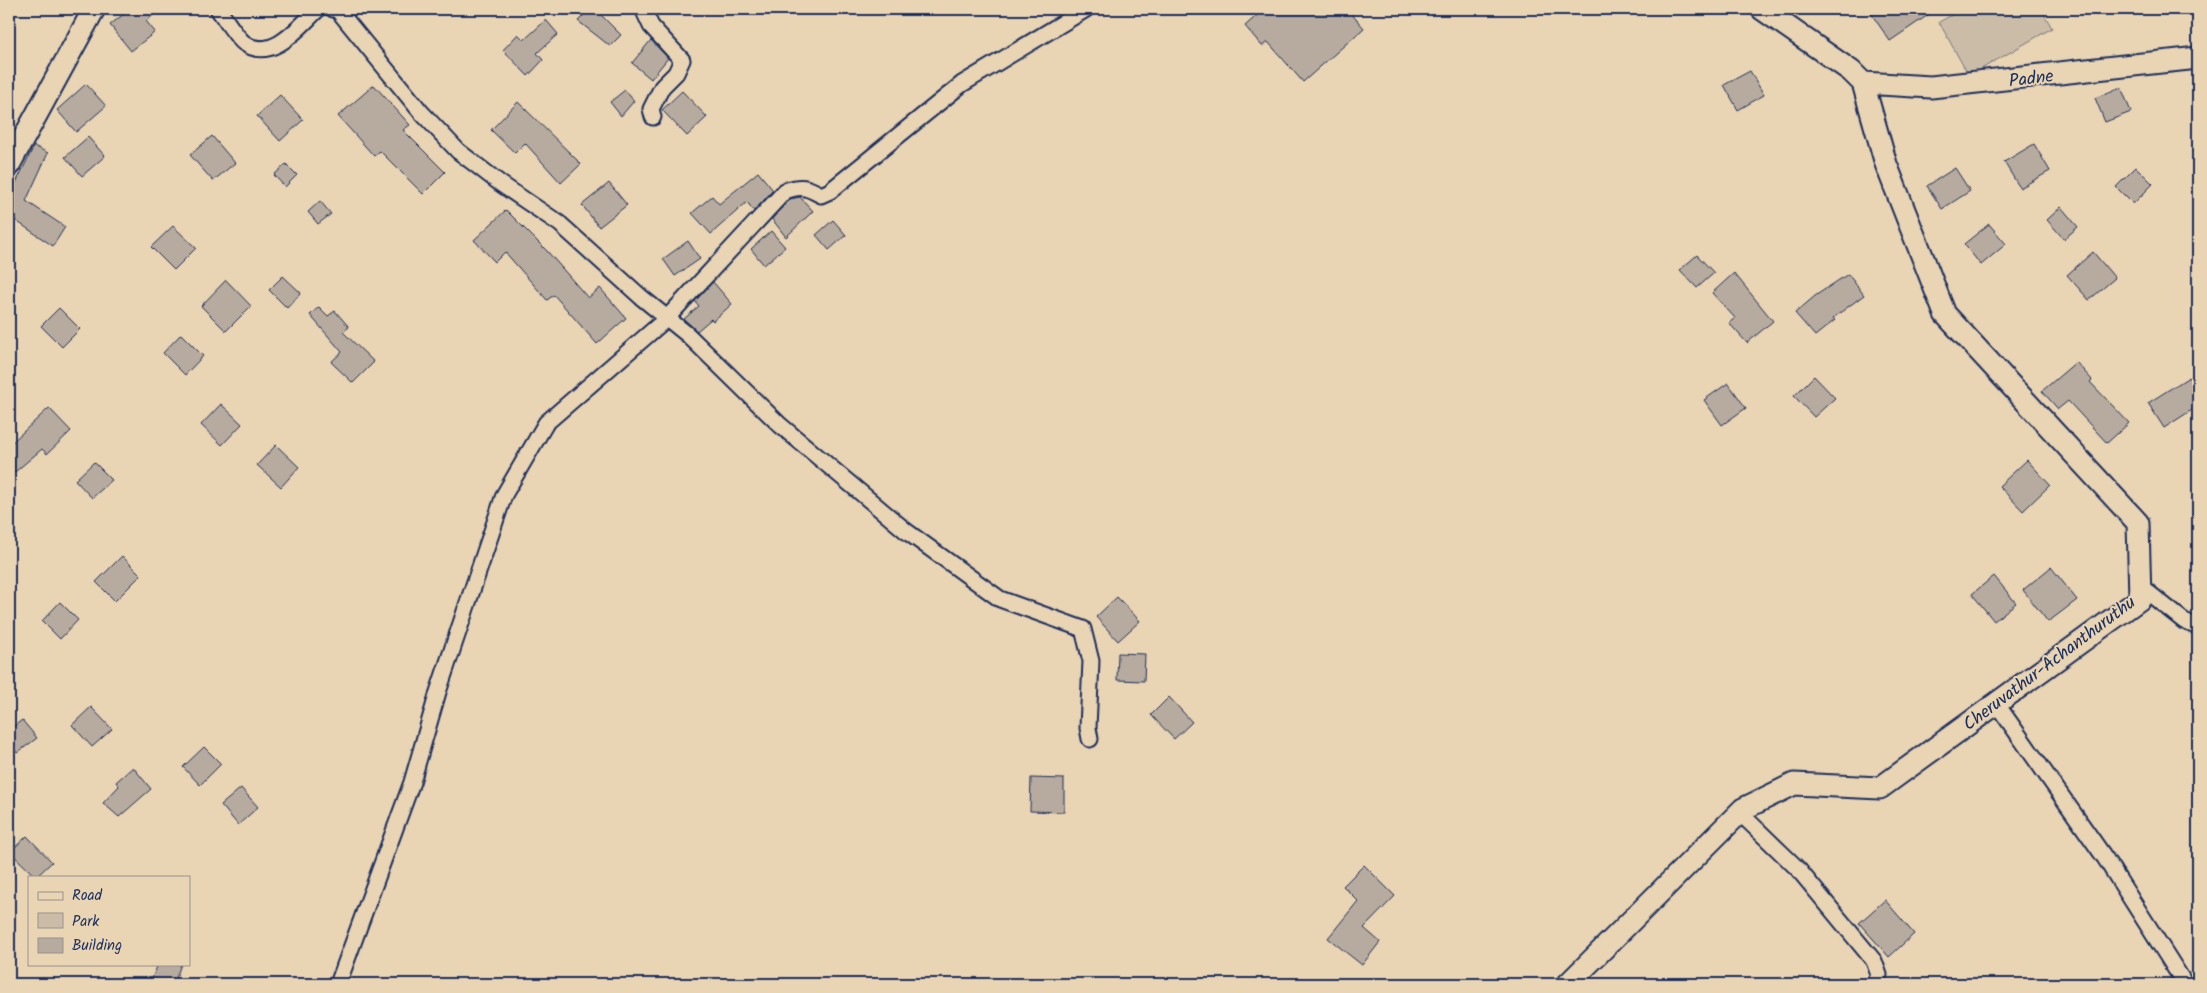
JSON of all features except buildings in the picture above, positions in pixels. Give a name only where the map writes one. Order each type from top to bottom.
[{"type":"main road","points":[[9,165],[94,9]]},
{"type":"main road","points":[[1762,9],[1851,70],[1863,83]]},
{"type":"main road","name":"Padne","points":[[1863,83],[1932,87],[2198,58]]},
{"type":"main road","name":"Cheruvathur-Achanthuruthu","points":[[1568,984],[1739,812],[1794,784],[1880,788],[2140,599],[2138,523],[1945,314],[1886,164],[1863,83]]},
{"type":"street","points":[[218,9],[244,43],[260,48],[277,46],[318,9]]},
{"type":"street","points":[[333,9],[337,9],[421,112],[458,151],[501,184],[560,224],[666,319],[688,335],[780,425],[906,531],[1000,598],[1083,629],[1091,661],[1088,728],[1090,739]]},
{"type":"street","points":[[643,9],[651,26],[682,60],[676,73],[662,87],[651,108],[653,118]]},
{"type":"street","points":[[338,984],[412,782],[438,692],[504,495],[546,424],[666,319],[785,190],[806,186],[821,195],[830,191],[962,84],[1086,9]]},
{"type":"street","points":[[2140,586],[2184,621],[2198,627]]},
{"type":"street","points":[[1996,703],[2105,858],[2185,984]]},
{"type":"street","points":[[1739,812],[1798,869],[1848,927],[1874,961],[1879,975],[1875,984]]},
{"type":"green space","points":[[1963,9],[2041,9],[2052,28],[1969,76],[1939,22]]}]
